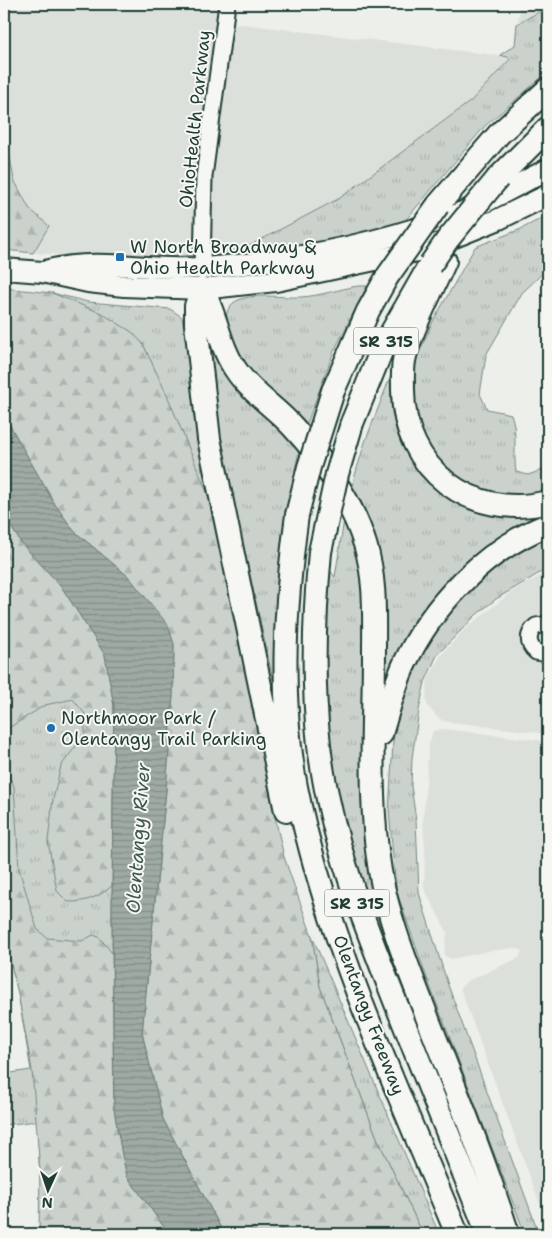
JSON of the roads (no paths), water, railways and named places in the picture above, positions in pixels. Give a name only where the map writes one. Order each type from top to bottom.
[{"type":"highway","name":"Olentangy Freeway","points":[[457,1234],[348,965],[315,870],[296,785],[287,712],[286,634],[289,576],[297,515],[308,467],[333,391],[368,312],[387,277],[438,205],[500,134],[548,89]]},
{"type":"highway","name":"Olentangy Freeway","points":[[488,1234],[365,926],[333,823],[320,754],[316,710],[315,617],[320,552],[337,474],[352,423],[382,349],[437,263],[448,239],[498,178],[548,128]]},
{"type":"highway","points":[[437,263],[404,356],[403,397],[405,418],[416,447],[444,481],[476,500],[504,506],[548,502]]},
{"type":"highway","points":[[202,278],[211,304],[216,328],[236,372],[292,425],[314,452],[348,504],[361,530],[372,571],[374,593],[375,835],[381,875],[398,938],[490,1179],[508,1234]]},
{"type":"highway","points":[[202,278],[196,306],[196,324],[209,439],[287,814],[296,841],[315,870]]},
{"type":"highway","points":[[374,759],[392,696],[404,665],[446,599],[473,573],[506,547],[548,525]]},
{"type":"main road","points":[[202,278],[396,234],[443,220],[498,196],[548,169]]},
{"type":"main road","points":[[13,270],[42,272],[88,282],[124,286],[202,278],[306,276],[422,250],[499,219],[548,194]]},
{"type":"street","name":"OhioHealth Parkway","points":[[202,278],[204,177],[226,4]]},
{"type":"street","points":[[548,624],[536,626],[528,639],[536,652],[548,654]]},
{"type":"water","name":"Olentangy River","points":[[4,415],[54,503],[74,531],[129,577],[168,625],[174,644],[173,695],[166,790],[142,1033],[163,1119],[224,1234],[169,1234],[127,1176],[114,1109],[112,915],[114,706],[105,655],[61,586],[22,544],[4,516]]},
{"type":"place","name":"W North Broadway & Ohio Health Parkway","points":[[120,257]]},
{"type":"place","name":"Northmoor Park / Olentangy Trail Parking","points":[[51,728]]}]
